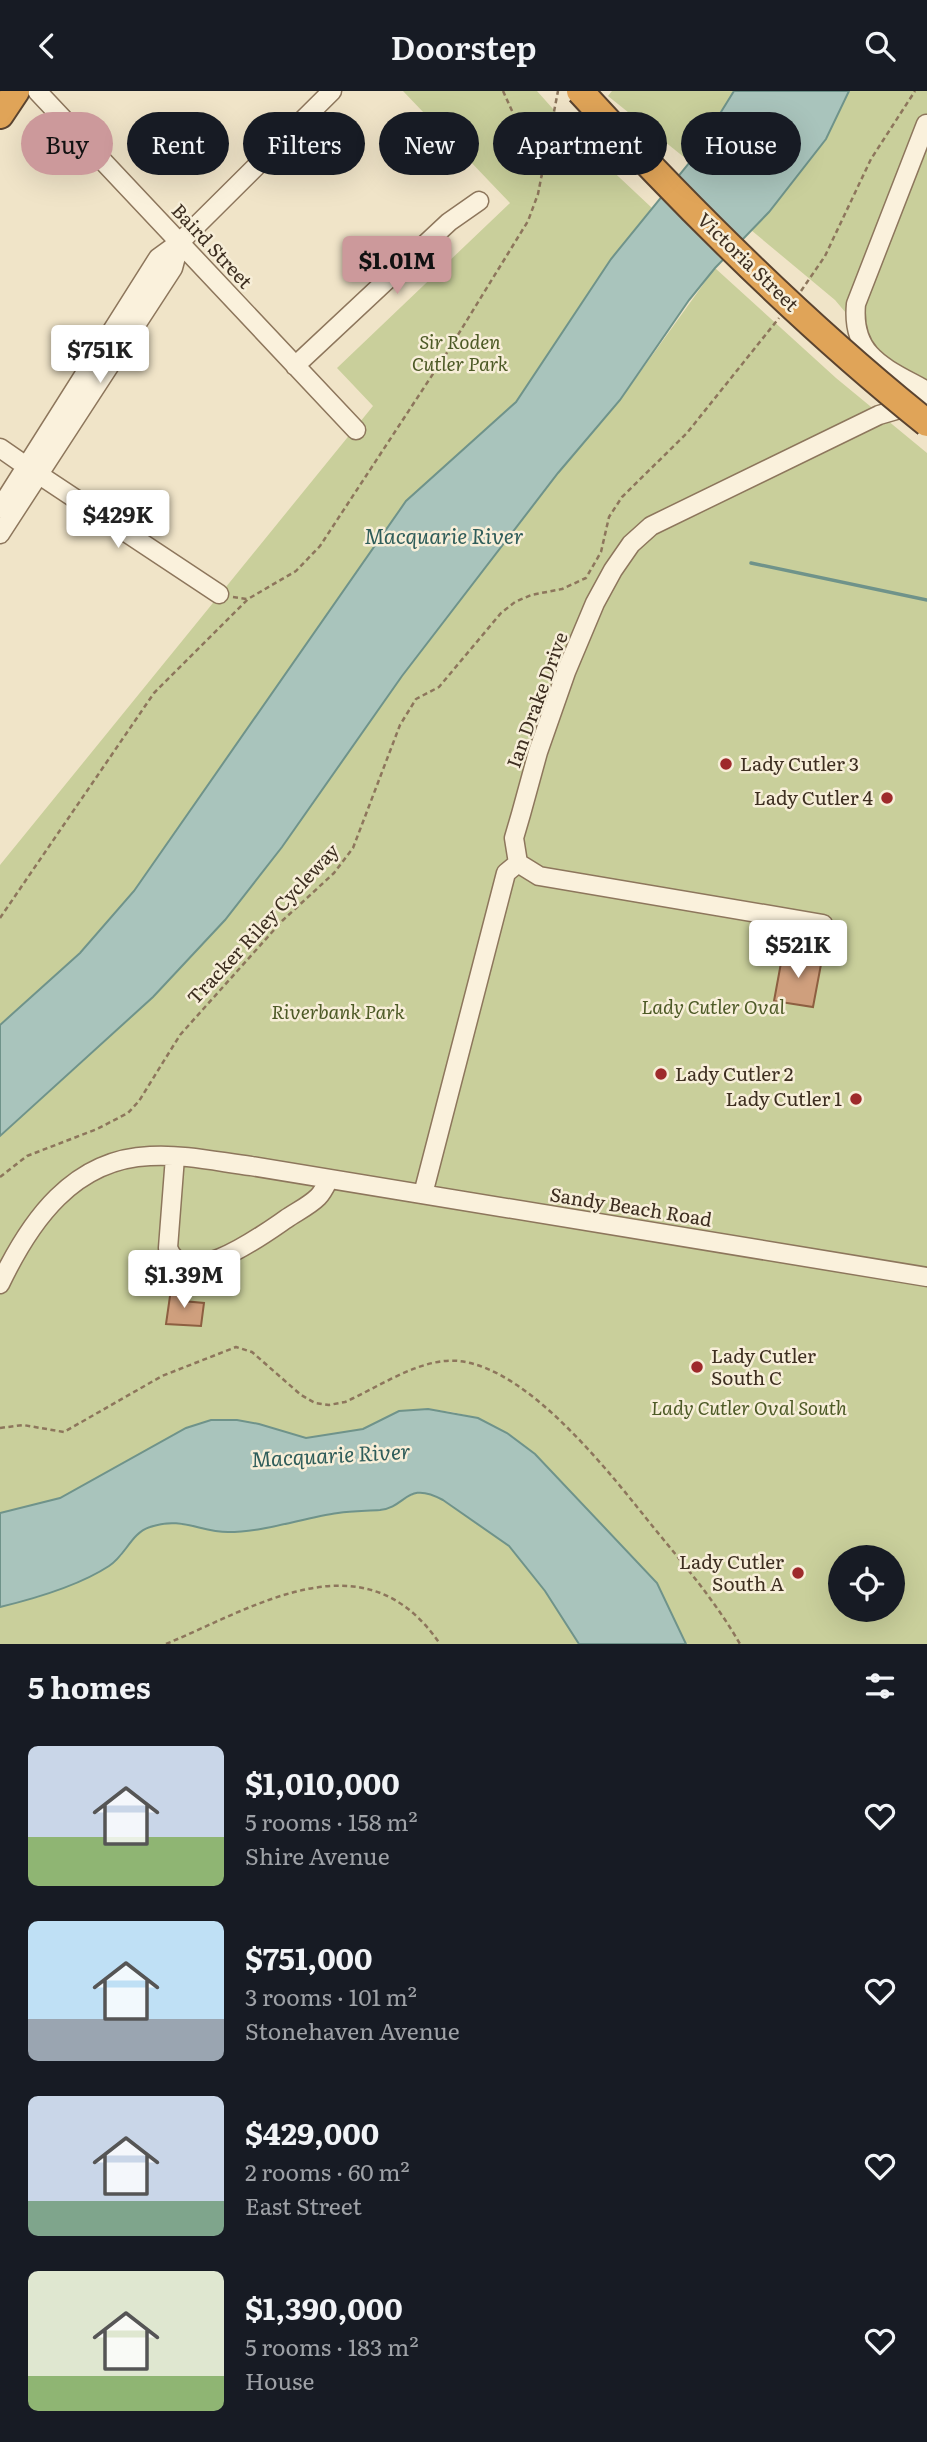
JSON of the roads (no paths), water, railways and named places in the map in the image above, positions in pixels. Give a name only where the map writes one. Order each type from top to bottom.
[{"type":"highway","points":[[0,115],[16,91]]},
{"type":"highway","name":"Victoria Street","points":[[580,91],[652,169],[821,332],[927,423]]},
{"type":"street","name":"Baird Street","points":[[37,91],[356,430]]},
{"type":"street","points":[[0,508],[32,470],[173,268],[180,242],[326,93]]},
{"type":"street","points":[[926,124],[856,304],[854,323],[859,342],[867,352],[895,373],[927,391]]},
{"type":"street","points":[[295,366],[449,222],[479,201]]},
{"type":"street","name":"Ian Drake Drive","points":[[518,863],[514,838],[520,814],[538,751],[566,672],[613,570],[632,544],[651,526],[867,421],[898,408],[927,401]]},
{"type":"street","points":[[0,448],[219,594]]},
{"type":"street","points":[[0,534],[32,470]]},
{"type":"street","points":[[423,1194],[506,873],[518,863],[539,876],[823,924]]},
{"type":"street","points":[[175,1157],[167,1248],[170,1255],[181,1262],[210,1262],[243,1249],[315,1200],[329,1179]]},
{"type":"street","name":"Sandy Beach Road","points":[[0,1284],[30,1228],[49,1204],[79,1178],[127,1158],[175,1157],[423,1194],[927,1277]]},
{"type":"water","name":"Macquarie River","points":[[734,91],[849,91],[826,139],[801,171],[801,112],[721,112]]},
{"type":"water","name":"Macquarie River","points":[[681,173],[798,175],[769,212],[715,268],[689,300],[620,400],[558,473],[402,676],[282,847],[225,920],[153,997],[0,1136],[0,1025],[80,953],[134,891],[406,501],[516,402],[611,259]]},
{"type":"water","name":"Macquarie River","points":[[428,1409],[478,1418],[507,1433],[535,1454],[657,1583],[686,1644],[579,1644],[545,1591],[509,1546],[443,1500],[421,1493],[408,1496],[389,1508],[338,1513],[256,1530],[228,1532],[181,1524],[161,1524],[143,1530],[115,1561],[97,1573],[56,1591],[0,1607],[0,1513],[60,1498],[186,1428],[211,1420],[237,1420],[259,1424],[306,1438],[363,1429],[399,1411]]},
{"type":"waterway","points":[[751,563],[927,600]]},
{"type":"place","name":"Lady Cutler 3","points":[[726,764]]},
{"type":"place","name":"Lady Cutler 4","points":[[887,798]]},
{"type":"place","name":"Lady Cutler 2","points":[[661,1074]]},
{"type":"place","name":"Lady Cutler 1","points":[[856,1099]]},
{"type":"place","name":"Lady Cutler South C","points":[[697,1367]]},
{"type":"place","name":"Lady Cutler South A","points":[[798,1573]]},
{"type":"park label","name":"Sir Roden Cutler Park","points":[[460,353]]},
{"type":"park label","name":"Lady Cutler Oval","points":[[713,1007]]},
{"type":"park label","name":"Riverbank Park","points":[[338,1012]]},
{"type":"park label","name":"Lady Cutler Oval South","points":[[749,1408]]}]
